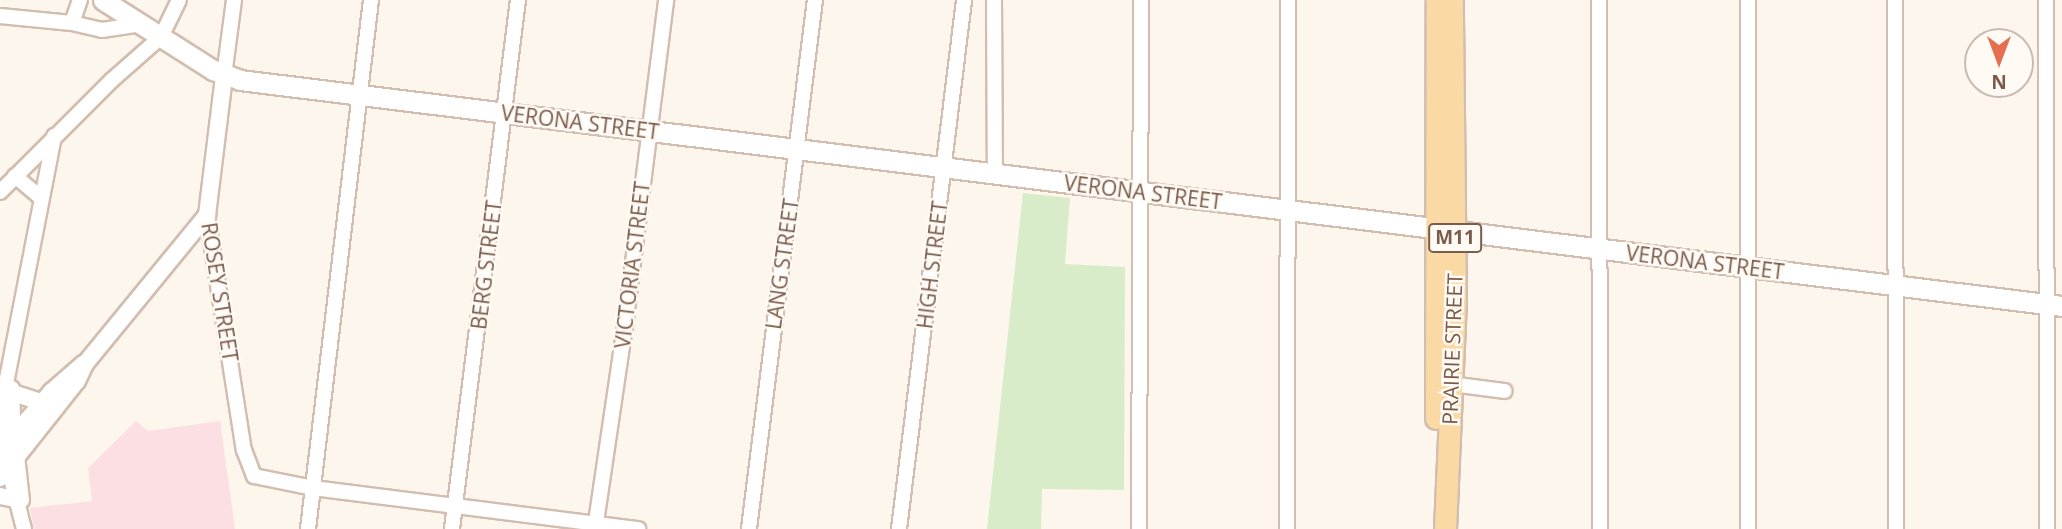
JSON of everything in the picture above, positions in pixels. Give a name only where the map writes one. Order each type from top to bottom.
[{"type":"main road","points":[[103,0],[224,76]]},
{"type":"main road","name":"PRAIRIE STREET","points":[[1437,0],[1451,384],[1445,529]]},
{"type":"main road","name":"PRAIRIE STREET","points":[[1434,529],[1452,0]]},
{"type":"main road","name":"VERONA STREET","points":[[224,76],[2053,305]]},
{"type":"street","points":[[72,23],[80,0]]},
{"type":"street","points":[[0,191],[54,136],[161,37],[180,0]]},
{"type":"street","name":"ROSEY STREET","points":[[234,0],[207,215],[246,462],[254,476],[313,488]]},
{"type":"street","points":[[308,529],[371,0]]},
{"type":"street","name":"BERG STREET","points":[[452,529],[518,0]]},
{"type":"street","name":"VICTORIA STREET","points":[[596,526],[666,0]]},
{"type":"street","name":"LANG STREET","points":[[749,529],[815,0]]},
{"type":"street","name":"HIGH STREET","points":[[899,529],[964,0]]},
{"type":"street","points":[[994,0],[995,173]]},
{"type":"street","points":[[1139,529],[1141,0]]},
{"type":"street","points":[[1287,529],[1288,0]]},
{"type":"street","points":[[1599,0],[1600,529]]},
{"type":"street","points":[[1748,0],[1748,529]]},
{"type":"street","points":[[1895,0],[1896,529]]},
{"type":"street","points":[[2046,0],[2053,305],[2047,529]]},
{"type":"street","points":[[0,16],[72,23],[102,30],[142,24]]},
{"type":"street","points":[[22,522],[2,449],[11,362],[54,136]]},
{"type":"street","points":[[15,176],[41,198]]},
{"type":"street","points":[[9,468],[82,374],[85,364],[207,215]]},
{"type":"street","points":[[2,449],[41,402],[74,369],[85,364]]},
{"type":"street","points":[[1451,384],[1505,391]]},
{"type":"street","points":[[8,390],[41,402]]},
{"type":"street","points":[[8,390],[15,434],[7,498],[22,522]]},
{"type":"street","points":[[313,488],[456,505],[596,526],[638,529]]},
{"type":"shaded area","points":[[136,421],[148,431],[220,421],[235,529],[34,529],[30,508],[92,501],[88,468]]},
{"type":"green space","points":[[1023,193],[1070,198],[1065,264],[1125,267],[1124,490],[1042,489],[1041,529],[987,529]]}]
